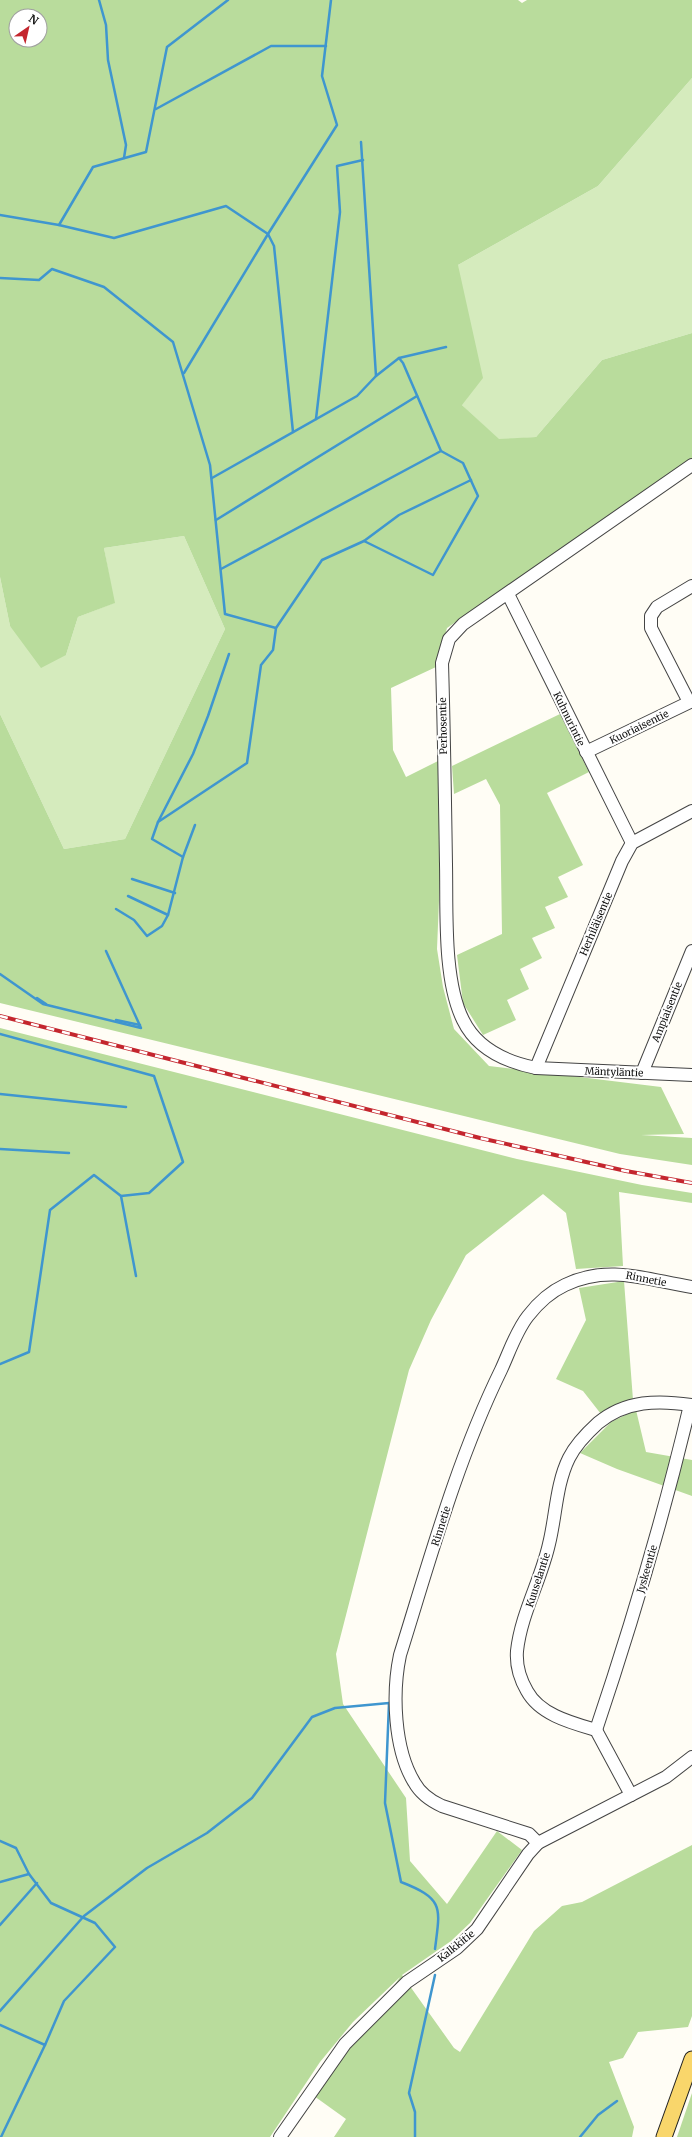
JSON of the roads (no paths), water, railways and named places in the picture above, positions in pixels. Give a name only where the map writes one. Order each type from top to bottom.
[{"type":"main road","points":[[664,2137],[692,2059]]},
{"type":"street","name":"Perhosentie","points":[[536,1068],[502,1059],[480,1043],[464,1021],[454,997],[450,967],[447,897],[442,663],[449,638],[463,624],[692,465]]},
{"type":"street","points":[[690,702],[651,628],[651,616],[657,607],[692,586]]},
{"type":"street","name":"Kuhnurintie","points":[[508,594],[632,843]]},
{"type":"street","name":"Kuoriaisentie","points":[[586,752],[690,702]]},
{"type":"street","points":[[632,843],[692,811]]},
{"type":"street","name":"Herhiläisentie","points":[[536,1068],[622,861],[632,843]]},
{"type":"street","name":"Ampiaisentie","points":[[642,1073],[692,952]]},
{"type":"street","name":"Mäntyläntie","points":[[536,1068],[692,1074]]},
{"type":"street","name":"Rinnetie","points":[[538,1843],[529,1834],[442,1806],[430,1800],[415,1784],[406,1766],[395,1703],[396,1676],[400,1655],[468,1444],[482,1408],[527,1317],[544,1298],[565,1285],[608,1273],[621,1274],[692,1288]]},
{"type":"street","name":"Kuuselantie","points":[[596,1730],[571,1722],[546,1711],[527,1692],[518,1671],[517,1652],[520,1634],[549,1545],[563,1475],[569,1458],[584,1437],[598,1423],[613,1414],[638,1404],[653,1401],[691,1405]]},
{"type":"street","name":"Jyskeentie","points":[[596,1730],[638,1601],[678,1459],[691,1405]]},
{"type":"street","points":[[596,1730],[631,1795]]},
{"type":"street","name":"Kalkkitie","points":[[280,2137],[345,2044],[407,1982],[457,1948],[476,1929],[528,1854],[538,1843],[666,1777],[692,1757]]},
{"type":"waterway","points":[[99,0],[106,25],[108,60],[126,145],[124,158]]},
{"type":"waterway","points":[[59,225],[93,167],[146,152],[167,47],[228,0]]},
{"type":"waterway","points":[[184,373],[268,234],[337,125],[322,76],[331,0]]},
{"type":"waterway","points":[[156,109],[271,46],[326,46]]},
{"type":"waterway","points":[[361,142],[376,376]]},
{"type":"waterway","points":[[316,419],[340,212],[337,166],[363,160]]},
{"type":"waterway","points":[[0,215],[59,225],[114,238],[226,206],[268,234],[274,246],[293,432]]},
{"type":"waterway","points":[[0,278],[39,280],[52,269],[104,287],[173,342],[210,465],[225,614],[276,628]]},
{"type":"waterway","points":[[212,478],[357,396],[376,376],[399,358],[446,347]]},
{"type":"waterway","points":[[364,541],[433,575],[478,496],[463,463],[441,451],[403,363],[399,358]]},
{"type":"waterway","points":[[216,520],[417,396]]},
{"type":"waterway","points":[[221,569],[441,451]]},
{"type":"waterway","points":[[158,822],[247,763],[261,665],[273,650],[276,628],[322,560],[364,541],[399,515],[471,480]]},
{"type":"waterway","points":[[183,857],[152,839],[158,822],[193,754],[208,716],[229,654]]},
{"type":"waterway","points":[[116,909],[134,920],[147,936],[162,926],[168,915],[183,857],[195,825]]},
{"type":"waterway","points":[[132,879],[175,893]]},
{"type":"waterway","points":[[128,896],[168,915]]},
{"type":"waterway","points":[[0,974],[43,1004],[141,1028],[106,951]]},
{"type":"waterway","points":[[37,998],[46,1004]]},
{"type":"waterway","points":[[116,1020],[140,1025]]},
{"type":"waterway","points":[[0,1034],[154,1076],[183,1162],[149,1193],[121,1196]]},
{"type":"waterway","points":[[0,1094],[126,1107]]},
{"type":"waterway","points":[[0,1149],[69,1153]]},
{"type":"waterway","points":[[0,1364],[29,1352],[50,1210],[94,1175],[121,1196],[136,1276]]},
{"type":"waterway","points":[[0,2011],[84,1916],[147,1868],[207,1833],[252,1798],[312,1717],[335,1708],[389,1703],[385,1803],[401,1882],[426,1894],[436,1906],[438,1924],[435,1949]]},
{"type":"waterway","points":[[0,1841],[16,1848],[29,1874],[51,1903],[95,1923],[115,1947],[64,2001],[45,2045],[0,2025]]},
{"type":"waterway","points":[[0,1882],[29,1874]]},
{"type":"waterway","points":[[0,1925],[37,1883]]},
{"type":"waterway","points":[[415,2137],[415,2112],[409,2093],[435,1975]]},
{"type":"waterway","points":[[1,2137],[45,2045]]},
{"type":"waterway","points":[[580,2137],[598,2115],[617,2101]]},
{"type":"railway","points":[[0,1016],[480,1138],[626,1171],[692,1183]]}]
